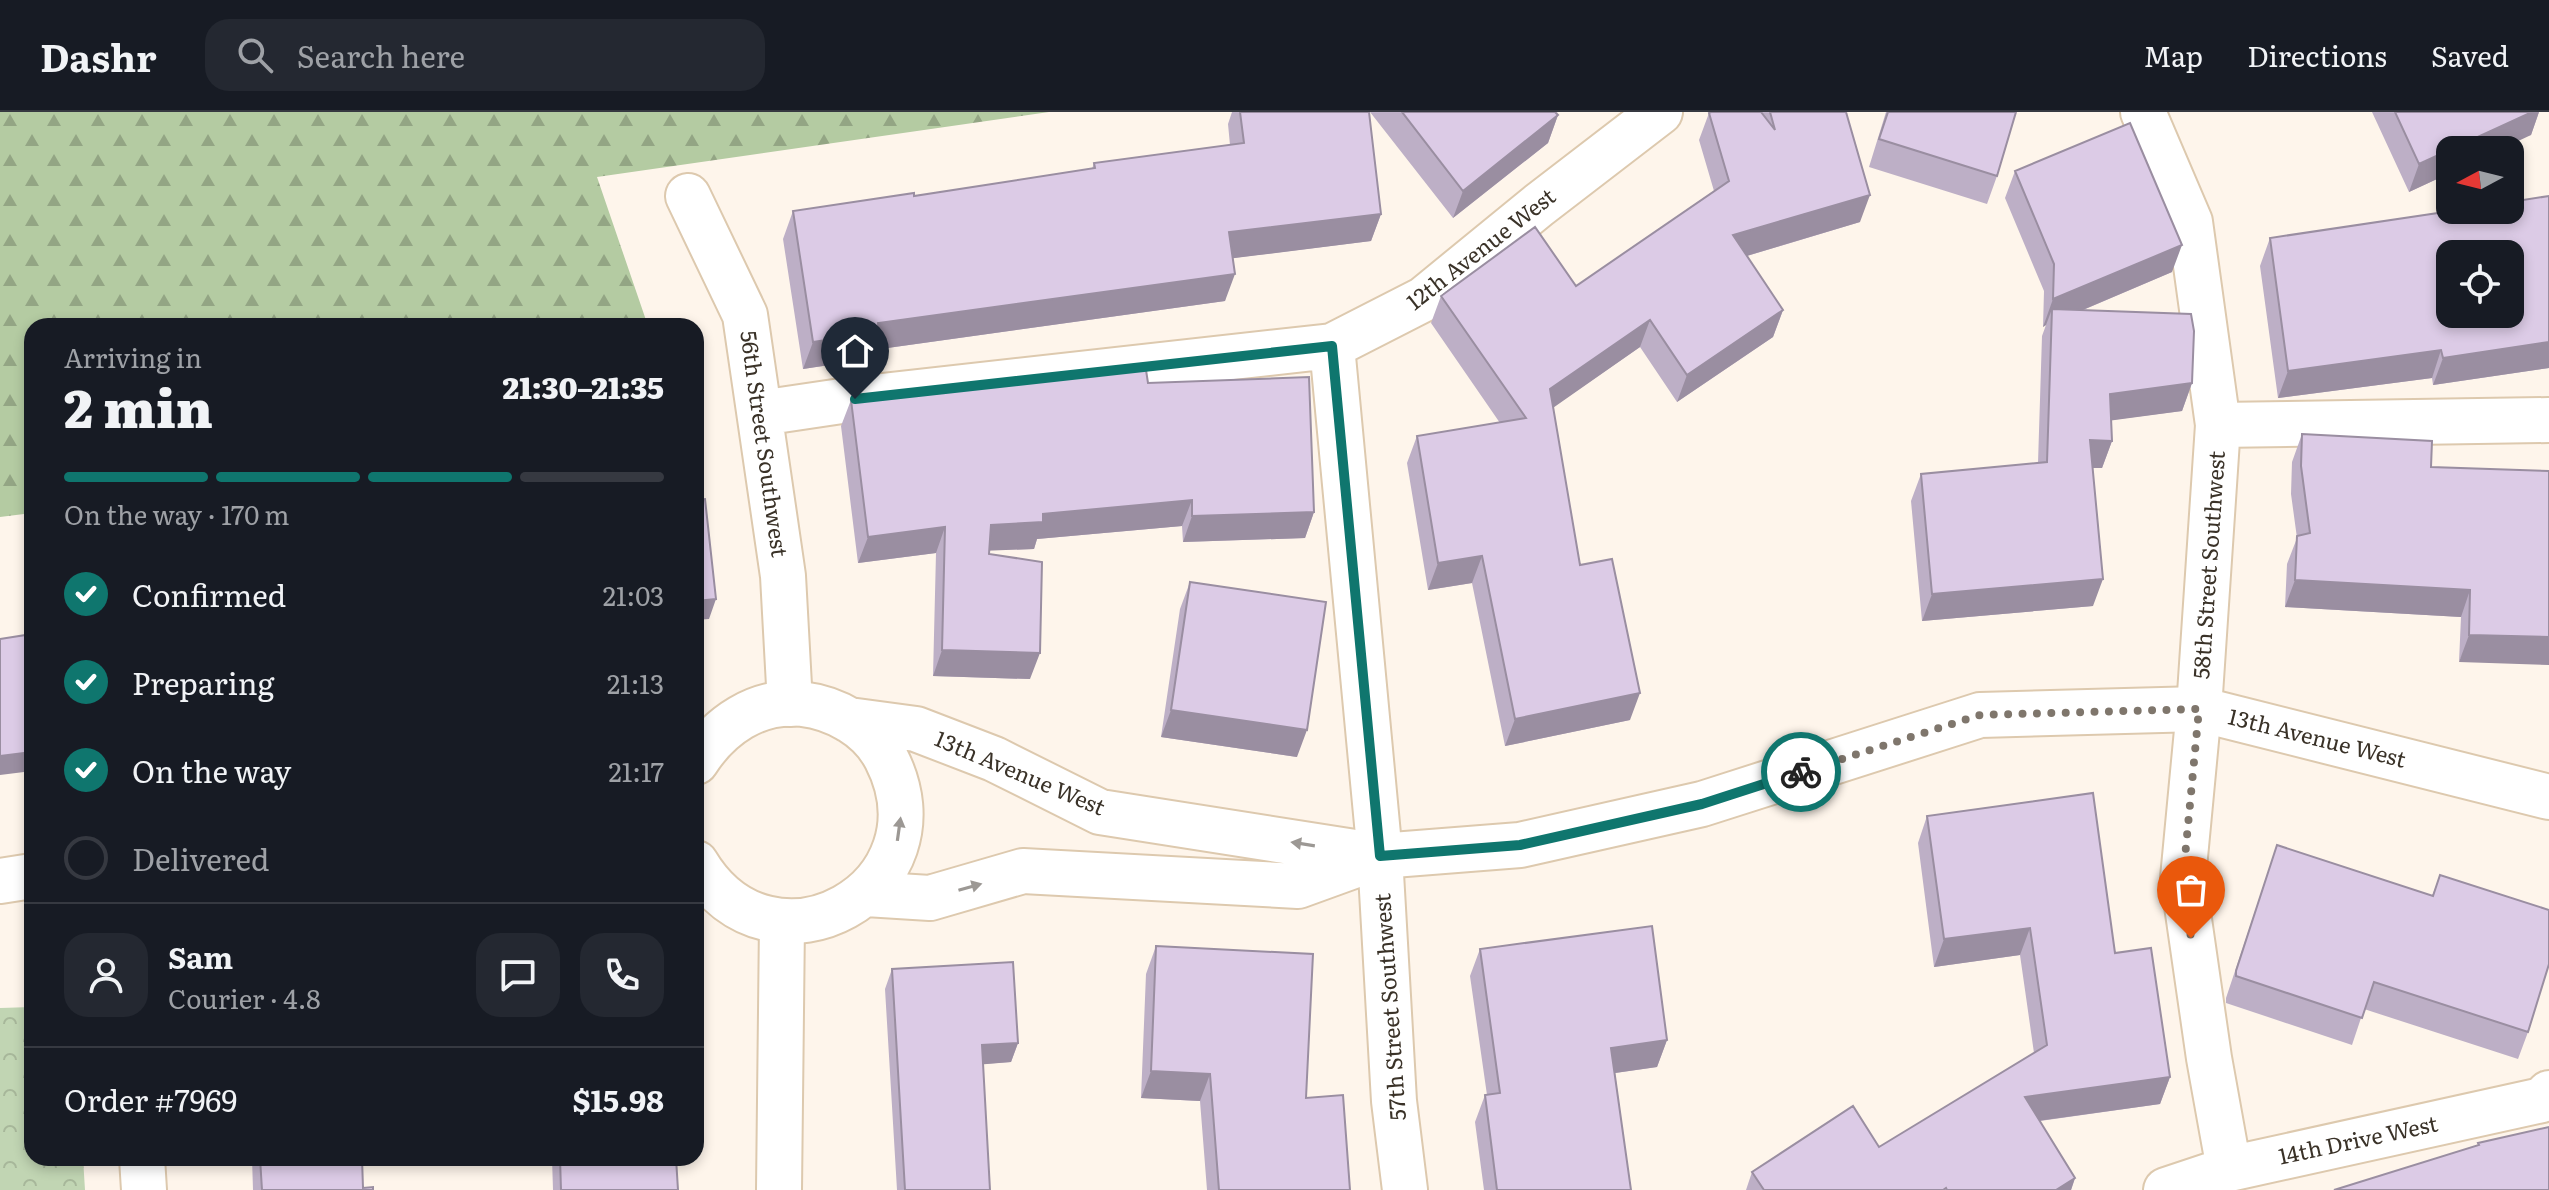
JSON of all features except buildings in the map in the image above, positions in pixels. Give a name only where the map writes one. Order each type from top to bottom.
[{"type":"street","name":"12th Avenue West","points":[[761,413],[855,399],[1332,346],[1424,299],[1660,112]]},
{"type":"street","name":"58th Street Southwest","points":[[2143,112],[2190,222],[2218,425],[2199,709],[2183,878],[2209,1058],[2229,1169]]},
{"type":"street","name":"56th Street Southwest","points":[[688,196],[745,315],[783,576],[790,704]]},
{"type":"street","name":"57th Street Southwest","points":[[1332,346],[1380,856],[1394,1101],[1405,1190]]},
{"type":"street","points":[[2218,425],[2549,420]]},
{"type":"street","points":[[704,751],[716,725],[751,712],[790,704],[824,709],[849,720],[867,733],[882,752],[895,775],[901,826],[894,851],[882,875],[866,894],[845,909],[820,919],[782,922],[745,911],[723,897],[704,878]]},
{"type":"street","name":"13th Avenue West","points":[[849,720],[916,729],[994,759],[1100,812],[1380,856],[1520,845],[1702,804],[1980,715],[2199,709],[2549,797]]},
{"type":"street","name":"13th Avenue West","points":[[866,894],[930,898],[1023,871],[1298,886],[1380,856]]},
{"type":"street","points":[[0,881],[24,877]]},
{"type":"street","points":[[779,1190],[782,922]]},
{"type":"street","name":"14th Drive West","points":[[2166,1190],[2229,1169],[2542,1100],[2549,1093]]},
{"type":"street","points":[[142,1166],[144,1190]]},
{"type":"green space","points":[[0,112],[1049,112],[597,177],[645,318],[24,318],[24,514],[0,517]]},
{"type":"green space","points":[[24,1007],[24,1166],[84,1166],[85,1190],[0,1190],[0,1008]]},
{"type":"way so far","points":[[1801,772],[1980,715],[2199,709],[2183,878],[2191,938]]},
{"type":"route","points":[[855,399],[1332,346],[1380,856],[1520,845],[1702,804],[1801,772]]}]
